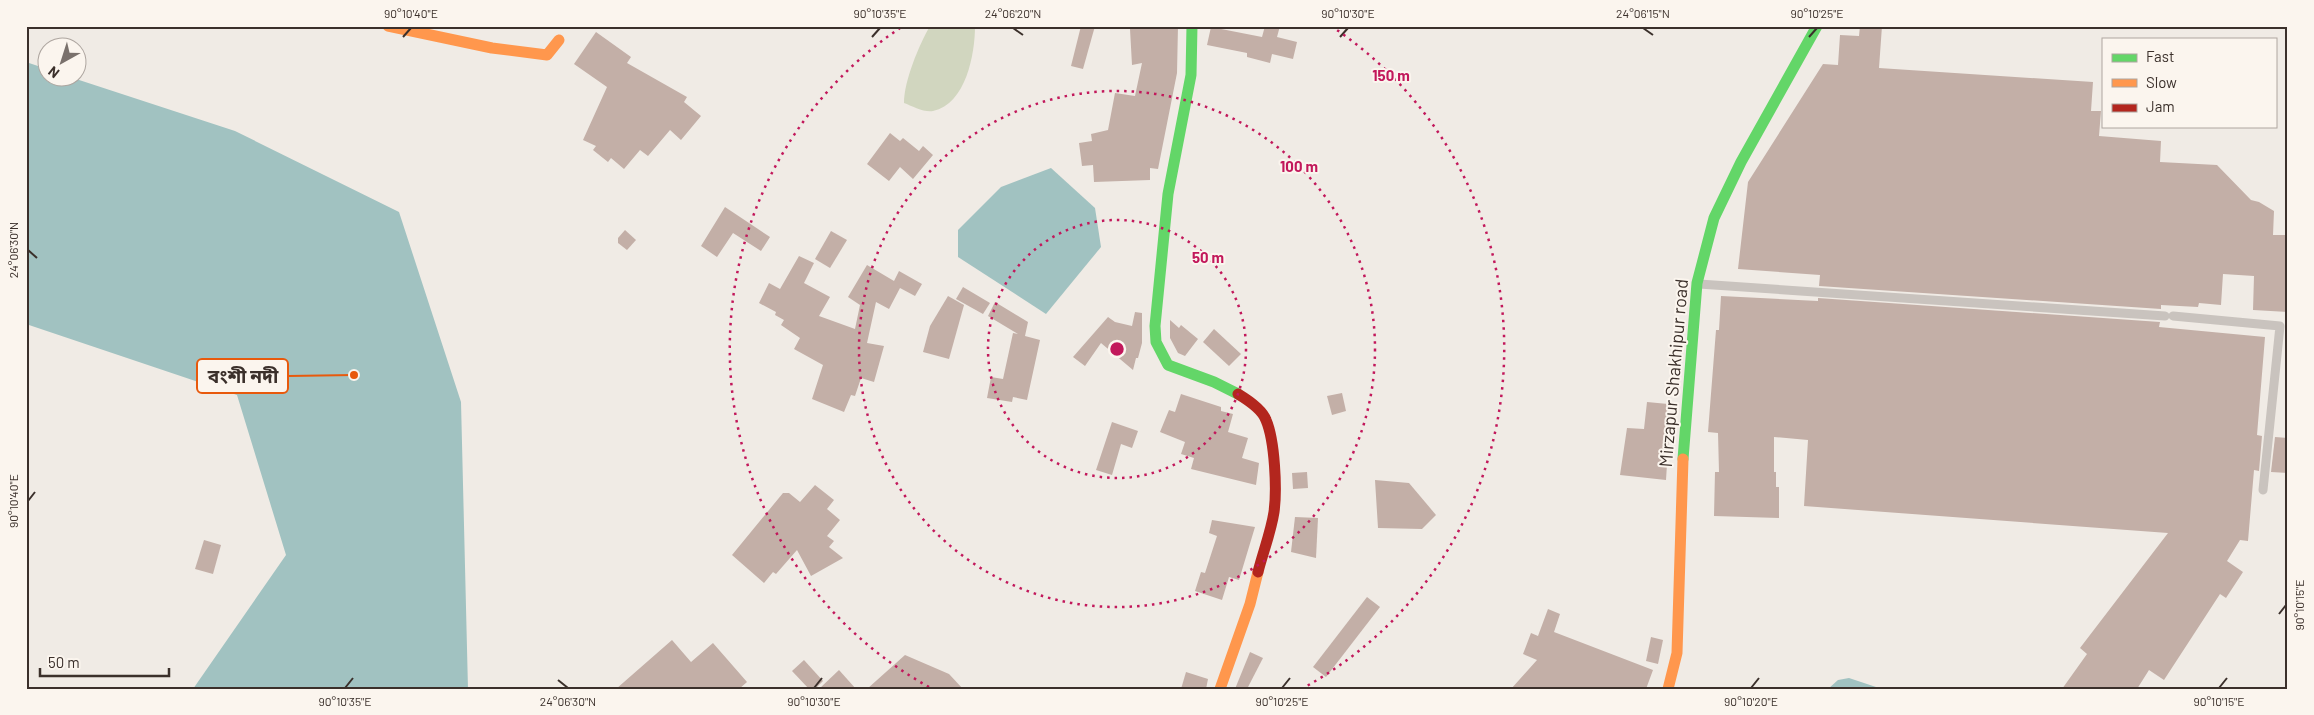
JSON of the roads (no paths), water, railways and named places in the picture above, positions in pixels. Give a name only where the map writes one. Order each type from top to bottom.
[{"type":"street","points":[[388,26],[492,48],[547,55],[559,40]]},
{"type":"street","points":[[1192,26],[1191,75],[1168,194],[1164,250],[1154,326],[1156,342],[1168,365],[1214,382],[1249,400],[1266,419],[1275,475],[1274,512],[1250,604],[1220,689]]},
{"type":"street","name":"Mirzapur Shakhipur road","points":[[1668,689],[1677,653],[1681,478],[1696,284],[1714,218],[1741,162],[1817,26]]},
{"type":"lane","points":[[1696,284],[2169,316],[2280,326],[2263,490]]},
{"type":"water","points":[[26,62],[38,66],[38,88],[88,88],[88,83],[235,131],[399,212],[461,402],[468,689],[193,689],[286,555],[237,395],[26,324]]},
{"type":"water","points":[[1051,168],[1095,208],[1101,247],[1046,314],[958,257],[958,230],[1001,187]]},
{"type":"water","points":[[1849,678],[1882,689],[1828,689],[1838,680]]},
{"type":"place","name":"বংশী নদী","points":[[354,375]]}]
